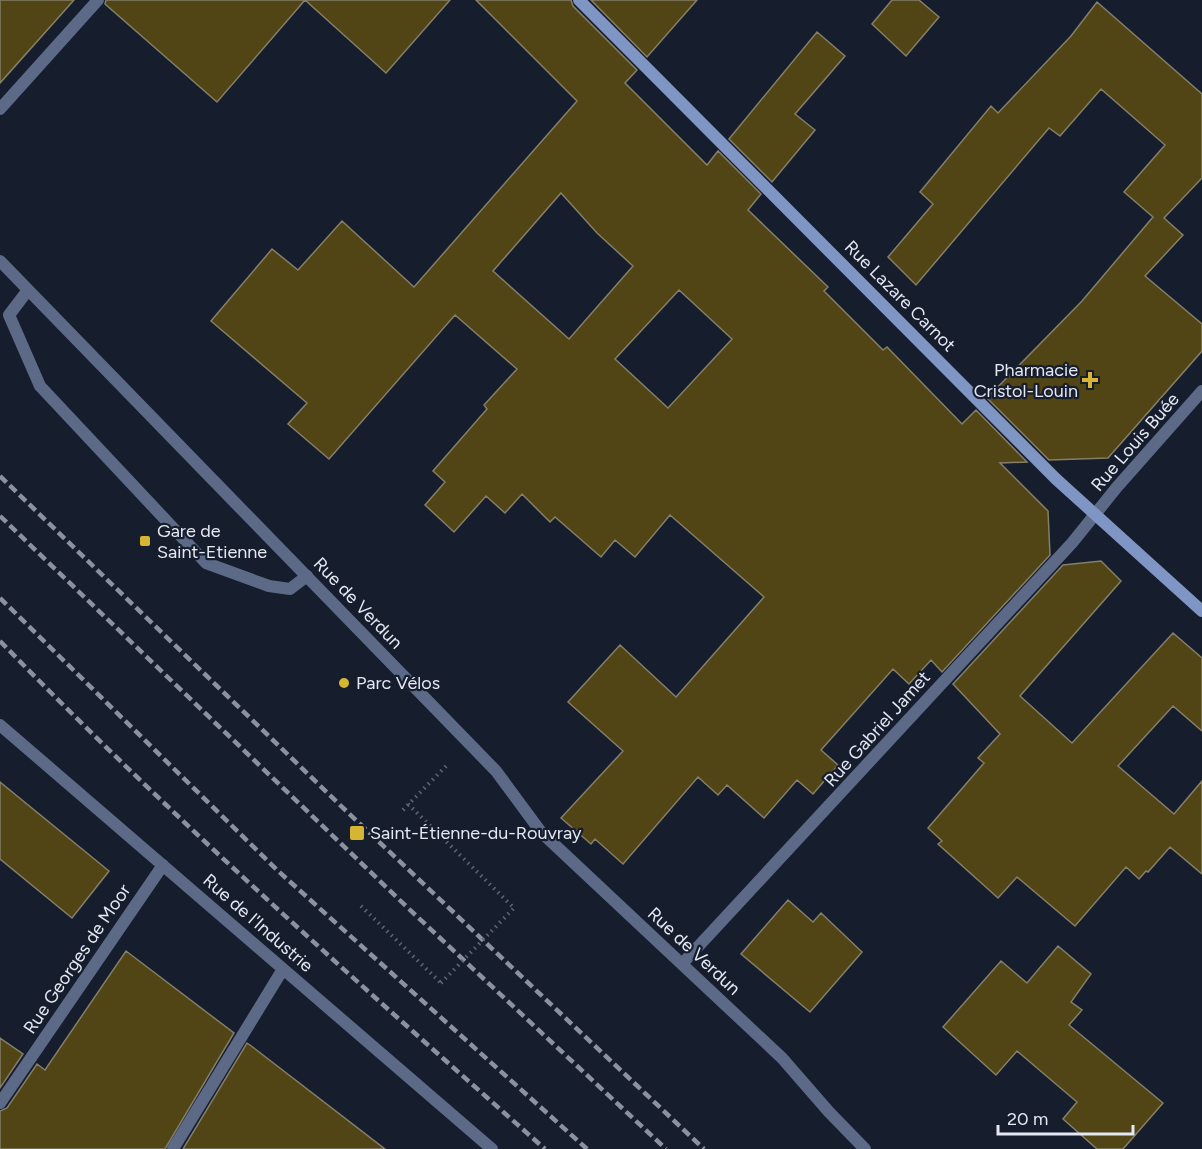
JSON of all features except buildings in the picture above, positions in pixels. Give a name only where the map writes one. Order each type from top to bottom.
[{"type":"street","points":[[0,109],[98,0]]},
{"type":"street","name":"Rue Lazare Carnot","points":[[579,0],[1096,516],[1202,611]]},
{"type":"street","name":"Rue de Verdun","points":[[0,261],[496,771],[542,832],[782,1058],[829,1112],[866,1149]]},
{"type":"street","points":[[28,290],[9,315],[40,386],[206,563],[269,586],[290,589],[307,576]]},
{"type":"street","name":"Rue Louis Buée","points":[[1096,516],[1117,487],[1202,391]]},
{"type":"street","name":"Rue Gabriel Jamet","points":[[682,964],[851,785],[1096,516]]},
{"type":"street","name":"Rue de l'Industrie","points":[[0,725],[492,1149]]},
{"type":"street","name":"Rue Georges de Moor","points":[[0,1103],[163,865]]},
{"type":"street","points":[[173,1149],[283,969]]},
{"type":"path","points":[[403,810],[469,744]]},
{"type":"path","points":[[361,906],[441,983],[514,908],[408,804]]},
{"type":"railway","points":[[0,476],[340,805],[704,1149]]},
{"type":"railway","points":[[0,516],[409,909],[666,1149]]},
{"type":"railway","points":[[0,598],[277,870],[587,1149]]},
{"type":"railway","points":[[0,641],[199,836],[336,963],[545,1149]]},
{"type":"place","name":"Pharmacie Cristol-Louin","points":[[1090,380]]},
{"type":"place","name":"Gare de Saint-Etienne","points":[[145,541]]},
{"type":"place","name":"Parc Vélos","points":[[344,683]]},
{"type":"place","name":"Saint-Étienne-du-Rouvray","points":[[357,833]]}]
